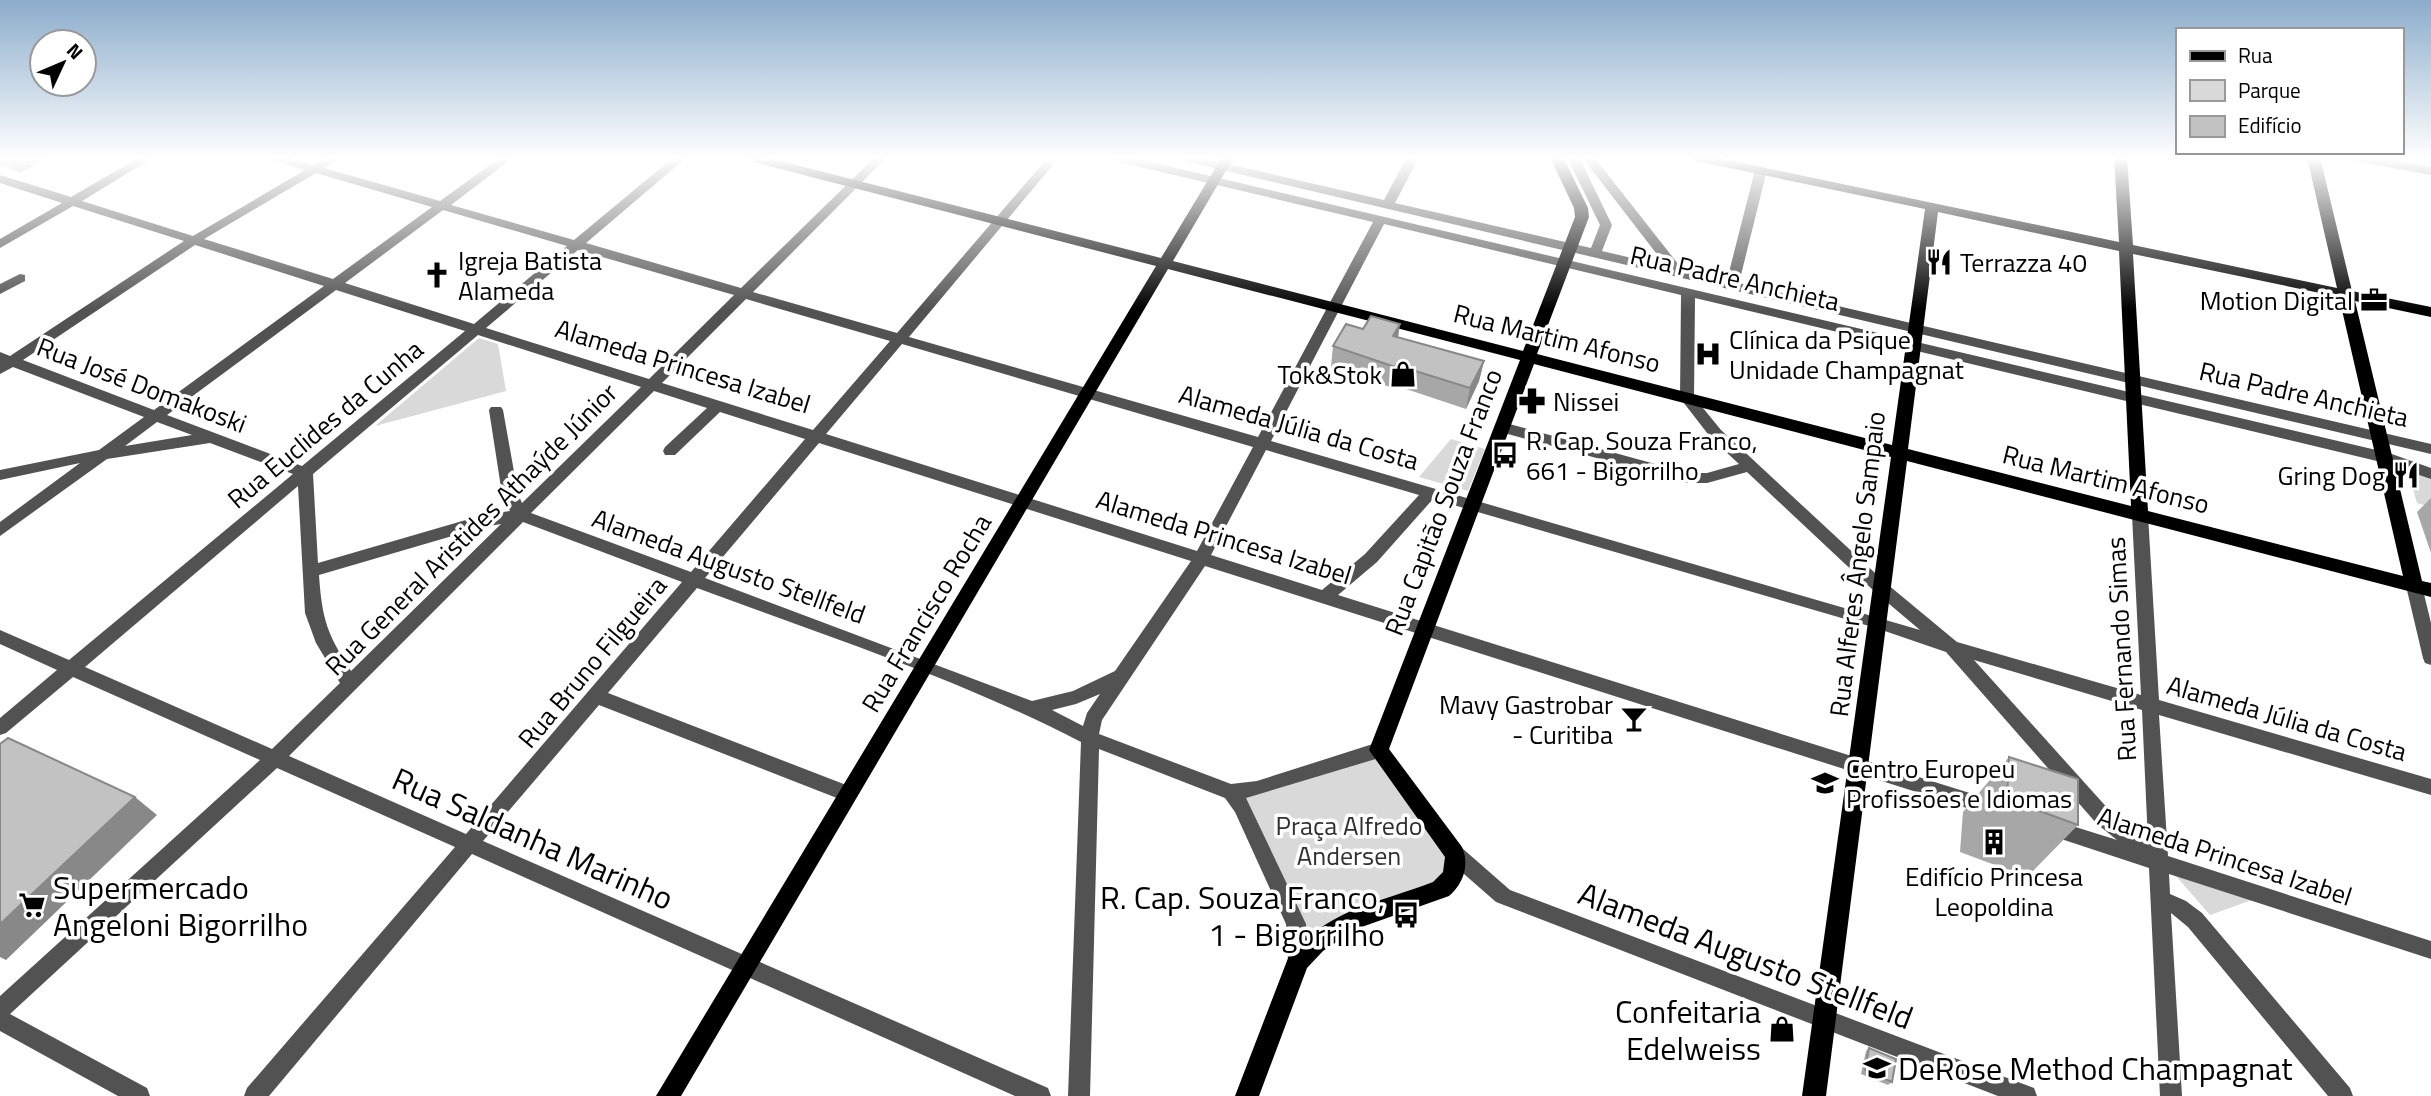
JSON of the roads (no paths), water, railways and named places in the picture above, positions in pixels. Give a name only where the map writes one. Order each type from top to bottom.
[{"type":"main road","name":"Rua Martim Afonso","points":[[951,208],[2422,588]]},
{"type":"main road","name":"Rua Francisco Rocha","points":[[668,1096],[1198,208]]},
{"type":"main road","name":"Rua Capitão Souza Franco","points":[[1379,750],[1570,248],[1582,214],[1579,208]]},
{"type":"main road","name":"Rua Alferes Ângelo Sampaio","points":[[1814,1096],[1932,208]]},
{"type":"main road","points":[[1937,208],[2431,312]]},
{"type":"main road","name":"Rua Fernando Simas","points":[[2124,208],[2140,515]]},
{"type":"main road","points":[[2326,208],[2384,457],[2422,588]]},
{"type":"main road","points":[[1247,1096],[1298,961],[1324,934],[1345,920],[1440,889],[1453,876],[1456,867],[1455,854],[1379,750]]},
{"type":"street","points":[[0,244],[61,208]]},
{"type":"street","name":"Alameda Princesa Izabel","points":[[92,208],[2011,814]]},
{"type":"street","points":[[4,363],[194,240],[249,208]]},
{"type":"street","points":[[0,530],[439,208]]},
{"type":"street","name":"Alameda Júlia da Costa","points":[[449,208],[1877,622],[1952,647],[2431,787]]},
{"type":"street","name":"Rua Euclides da Cunha","points":[[0,728],[620,208]]},
{"type":"street","name":"Rua General Aristides Athaýde Júnior","points":[[0,1010],[275,758],[829,208]]},
{"type":"street","name":"Rua Bruno Filgueira","points":[[255,1096],[1011,208]]},
{"type":"street","name":"Rua Padre Anchieta","points":[[1344,208],[1380,220],[1688,293],[2133,379],[2431,449]]},
{"type":"street","name":"Rua Padre Anchieta","points":[[1401,208],[1732,285],[2134,398],[2384,457],[2431,474]]},
{"type":"street","points":[[1595,253],[1606,225],[1598,208]]},
{"type":"street","points":[[1628,208],[1678,273]]},
{"type":"street","points":[[1732,285],[1751,208]]},
{"type":"street","points":[[1079,1096],[1090,738],[1093,718],[1202,557],[1380,220]]},
{"type":"street","points":[[0,290],[20,278]]},
{"type":"street","points":[[1688,293],[1687,398],[1703,421],[1881,588],[1952,647],[2104,818],[2158,863]]},
{"type":"street","name":"Rua José Domakoski","points":[[4,363],[156,416],[305,473]]},
{"type":"street","points":[[670,451],[719,405]]},
{"type":"street","points":[[309,572],[483,521],[520,515],[510,494],[496,410]]},
{"type":"street","points":[[1502,427],[1688,478],[1707,478],[1750,466]]},
{"type":"street","points":[[0,475],[105,453],[210,437]]},
{"type":"street","points":[[305,473],[313,613],[318,630],[350,684]]},
{"type":"street","points":[[1326,596],[1371,558],[1430,492]]},
{"type":"street","points":[[483,521],[510,494]]},
{"type":"street","name":"Alameda Augusto Stellfeld","points":[[520,515],[925,666],[1031,708],[1090,738],[1231,792]]},
{"type":"street","name":"Rua Fernando Simas","points":[[2140,515],[2171,1096]]},
{"type":"street","points":[[2422,588],[2431,658]]},
{"type":"street","name":"Rua Saldanha Marinho","points":[[0,637],[1040,1096]]},
{"type":"street","points":[[1031,708],[1076,697],[1121,676]]},
{"type":"street","points":[[596,695],[848,794]]},
{"type":"street","points":[[1298,961],[1296,924],[1242,807],[1231,792],[1256,789],[1379,750]]},
{"type":"street","points":[[2099,844],[2107,833],[2104,818]]},
{"type":"street","name":"Alameda Princesa Izabel","points":[[2036,822],[2431,950]]},
{"type":"street","name":"Alameda Augusto Stellfeld","points":[[1455,854],[1503,896],[2026,1096]]},
{"type":"street","points":[[2160,899],[2176,905],[2195,920],[2342,1096]]},
{"type":"street","points":[[0,1020],[139,1096]]},
{"type":"place","name":"Terrazza 40","points":[[1939,262]]},
{"type":"place","name":"Igreja Batista Alameda","points":[[437,275]]},
{"type":"place","name":"Motion Digital","points":[[2374,300]]},
{"type":"place","name":"Clínica da Psique Unidade Champagnat","points":[[1708,354]]},
{"type":"place","name":"Tok&Stok","points":[[1403,374]]},
{"type":"place","name":"Nissei","points":[[1532,401]]},
{"type":"place","name":"R. Cap. Souza Franco, 661 - Bigorrilho","points":[[1505,455]]},
{"type":"place","name":"Gring Dog","points":[[2406,475]]},
{"type":"place","name":"Mavy Gastrobar - Curitiba","points":[[1634,719]]},
{"type":"place","name":"Centro Europeu Profissões e Idiomas","points":[[1825,783]]},
{"type":"place","name":"Edifício Princesa Leopoldina","points":[[1994,842]]},
{"type":"place","name":"Supermercado Angeloni Bigorrilho","points":[[32,905]]},
{"type":"place","name":"R. Cap. Souza Franco, 1 - Bigorrilho","points":[[1406,915]]},
{"type":"place","name":"Confeitaria Edelweiss","points":[[1782,1029]]},
{"type":"place","name":"DeRose Method Champagnat","points":[[1877,1068]]},
{"type":"park label","name":"Praça Alfredo Andersen","points":[[1349,840]]}]
